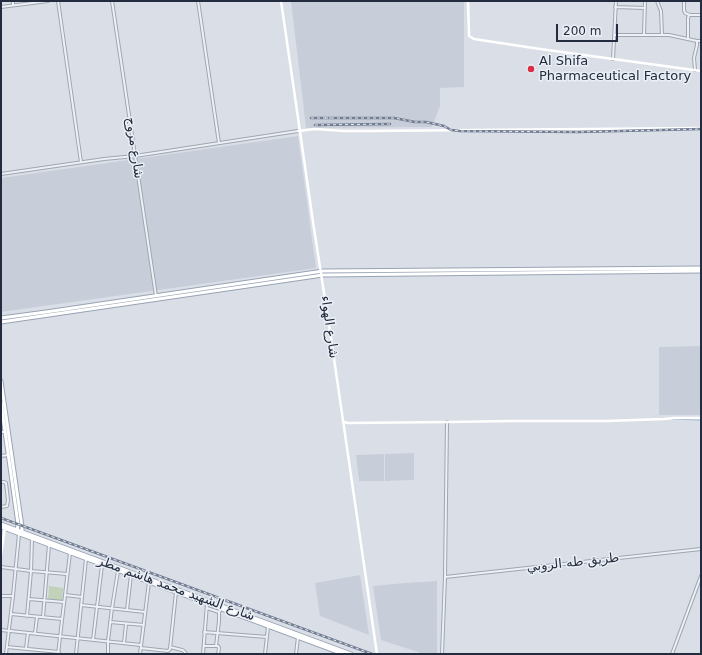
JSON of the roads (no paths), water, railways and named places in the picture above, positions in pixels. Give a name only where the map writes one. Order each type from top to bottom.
[{"type":"main road","points":[[1,318],[321,273],[701,268]]},
{"type":"main road","points":[[321,273],[701,271]]},
{"type":"main road","points":[[1,322],[224,287]]},
{"type":"main road","points":[[1,381],[22,526],[19,533]]},
{"type":"main road","points":[[1,404],[3,432],[9,454],[19,533]]},
{"type":"main road","name":"شارع الشهيد محمد هاشم مطر","points":[[3,527],[334,651],[352,654]]},
{"type":"main road","name":"شارع الشهيد محمد هاشم مطر","points":[[19,533],[220,609]]},
{"type":"main road","name":"شارع الشهيد محمد هاشم مطر","points":[[268,625],[343,654]]},
{"type":"street","points":[[12,1],[13,5]]},
{"type":"street","points":[[1,7],[48,1]]},
{"type":"street","points":[[58,1],[81,162]]},
{"type":"street","name":"شارع مروج","points":[[112,1],[156,296]]},
{"type":"street","points":[[198,1],[219,143]]},
{"type":"street","name":"شارع الهواء","points":[[280,1],[377,654]]},
{"type":"street","points":[[468,1],[468,34],[474,39],[527,48],[701,71]]},
{"type":"street","points":[[613,59],[616,1]]},
{"type":"street","points":[[644,34],[645,1]]},
{"type":"street","points":[[657,1],[661,11],[662,35]]},
{"type":"street","points":[[684,1],[684,12],[687,14],[701,15]]},
{"type":"street","points":[[616,7],[645,8]]},
{"type":"street","points":[[688,39],[688,18],[690,14]]},
{"type":"street","points":[[614,34],[669,35],[701,41]]},
{"type":"street","points":[[695,70],[694,58],[697,41]]},
{"type":"street","points":[[1,174],[315,129],[356,131],[701,128]]},
{"type":"street","points":[[342,422],[701,418]]},
{"type":"street","points":[[442,654],[445,577],[447,422]]},
{"type":"street","points":[[1,456],[9,454]]},
{"type":"street","points":[[1,482],[6,483],[8,500],[7,506],[1,508]]},
{"type":"street","points":[[1,555],[3,527]]},
{"type":"street","points":[[6,654],[19,533]]},
{"type":"street","points":[[27,616],[32,539]]},
{"type":"street","points":[[43,617],[49,545]]},
{"type":"street","name":"طريق طه الروبي","points":[[445,577],[701,549]]},
{"type":"street","points":[[7,647],[26,648],[58,653],[70,553]]},
{"type":"street","points":[[76,654],[86,559]]},
{"type":"street","points":[[93,640],[102,565]]},
{"type":"street","points":[[1,567],[68,574]]},
{"type":"street","points":[[108,654],[110,622],[118,571]]},
{"type":"street","points":[[127,610],[131,575]]},
{"type":"street","points":[[672,654],[701,576]]},
{"type":"street","points":[[140,654],[149,582]]},
{"type":"street","points":[[1,630],[124,643],[168,651],[170,649],[176,592]]},
{"type":"street","points":[[65,595],[82,597]]},
{"type":"street","points":[[1,596],[13,596]]},
{"type":"street","points":[[28,599],[64,602]]},
{"type":"street","points":[[203,654],[207,604]]},
{"type":"street","points":[[81,605],[145,612]]},
{"type":"street","points":[[207,608],[220,609],[216,646],[219,648],[218,654]]},
{"type":"street","points":[[11,614],[62,619]]},
{"type":"street","points":[[34,633],[37,616]]},
{"type":"street","points":[[110,622],[144,625]]},
{"type":"street","points":[[124,643],[126,624]]},
{"type":"street","points":[[265,654],[268,625]]},
{"type":"street","points":[[204,632],[266,637]]},
{"type":"street","points":[[26,648],[28,633]]},
{"type":"street","points":[[296,654],[298,637]]},
{"type":"street","points":[[204,646],[216,646]]},
{"type":"street","points":[[170,647],[182,650],[186,654]]},
{"type":"waterway","points":[[672,419],[701,420]]},
{"type":"railway","points":[[311,118],[331,118]]},
{"type":"railway","points":[[325,118],[394,118],[415,122],[426,122],[444,126],[451,130],[460,131],[578,132],[701,129]]},
{"type":"railway","points":[[315,125],[390,124]]},
{"type":"railway","points":[[1,518],[372,654]]},
{"type":"place","name":"Al Shifa Pharmaceutical Factory","points":[[531,69]]}]
